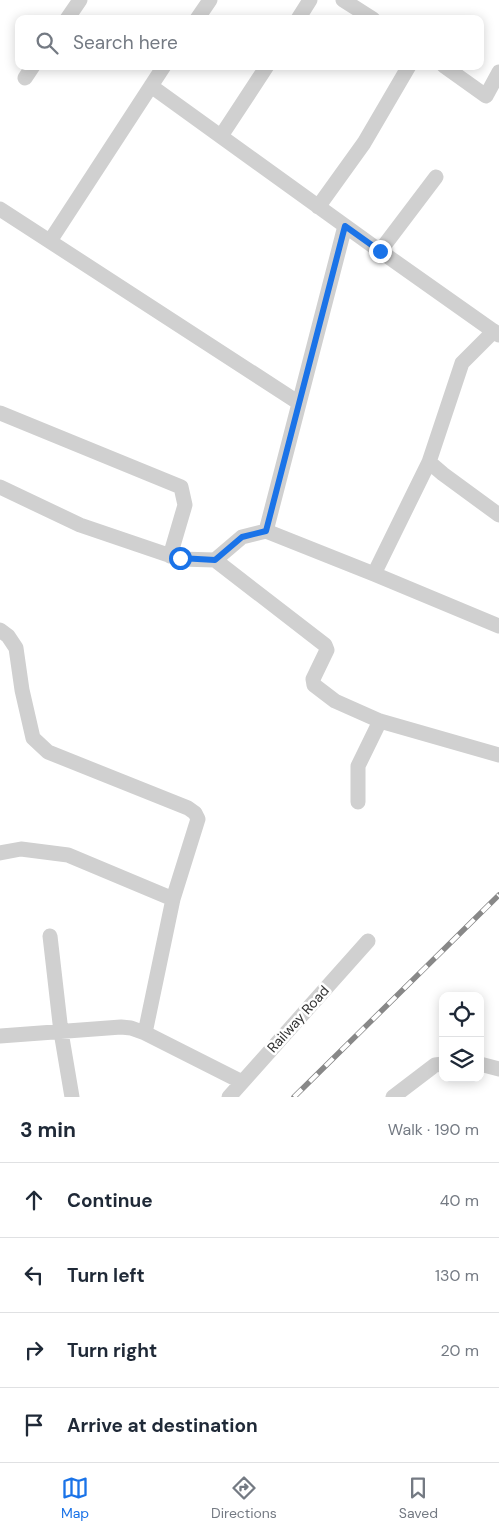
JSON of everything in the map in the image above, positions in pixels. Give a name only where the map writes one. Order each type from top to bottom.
[{"type":"street","points":[[69,15],[80,0]]},
{"type":"street","points":[[200,15],[210,0]]},
{"type":"street","points":[[301,15],[310,0]]},
{"type":"street","points":[[343,0],[367,15]]},
{"type":"street","points":[[50,241],[161,70]]},
{"type":"street","points":[[221,136],[263,70]]},
{"type":"street","points":[[318,206],[364,143],[406,70]]},
{"type":"street","points":[[450,70],[486,96],[499,72]]},
{"type":"street","points":[[151,86],[497,333],[462,364],[429,462],[374,574]]},
{"type":"street","points":[[380,251],[436,177]]},
{"type":"street","points":[[0,209],[299,403]]},
{"type":"street","points":[[266,531],[345,226]]},
{"type":"street","points":[[0,413],[181,487],[185,505],[170,556]]},
{"type":"street","points":[[429,462],[499,514]]},
{"type":"street","points":[[0,488],[80,525],[170,556],[215,560],[325,645],[327,650],[313,679],[314,685],[335,701],[380,721],[499,755]]},
{"type":"street","points":[[215,560],[242,537],[266,531],[499,626]]},
{"type":"street","points":[[0,630],[8,636],[16,648],[22,690],[33,738],[48,752],[188,808],[195,813],[198,819],[173,899],[145,1033]]},
{"type":"street","points":[[358,802],[358,766],[380,721]]},
{"type":"street","points":[[0,853],[21,849],[68,855],[173,899]]},
{"type":"street","points":[[50,936],[61,1032],[72,1097]]},
{"type":"street","name":"Railway Road","points":[[229,1097],[368,941]]},
{"type":"street","points":[[0,1036],[121,1027],[131,1028],[145,1033],[242,1082]]},
{"type":"street","points":[[393,1097],[439,1064]]},
{"type":"street","points":[[484,1065],[499,1068]]},
{"type":"railway","points":[[294,1097],[499,895]]},
{"type":"route","points":[[180,558],[215,560],[242,537],[266,531],[345,226],[380,251]]}]
